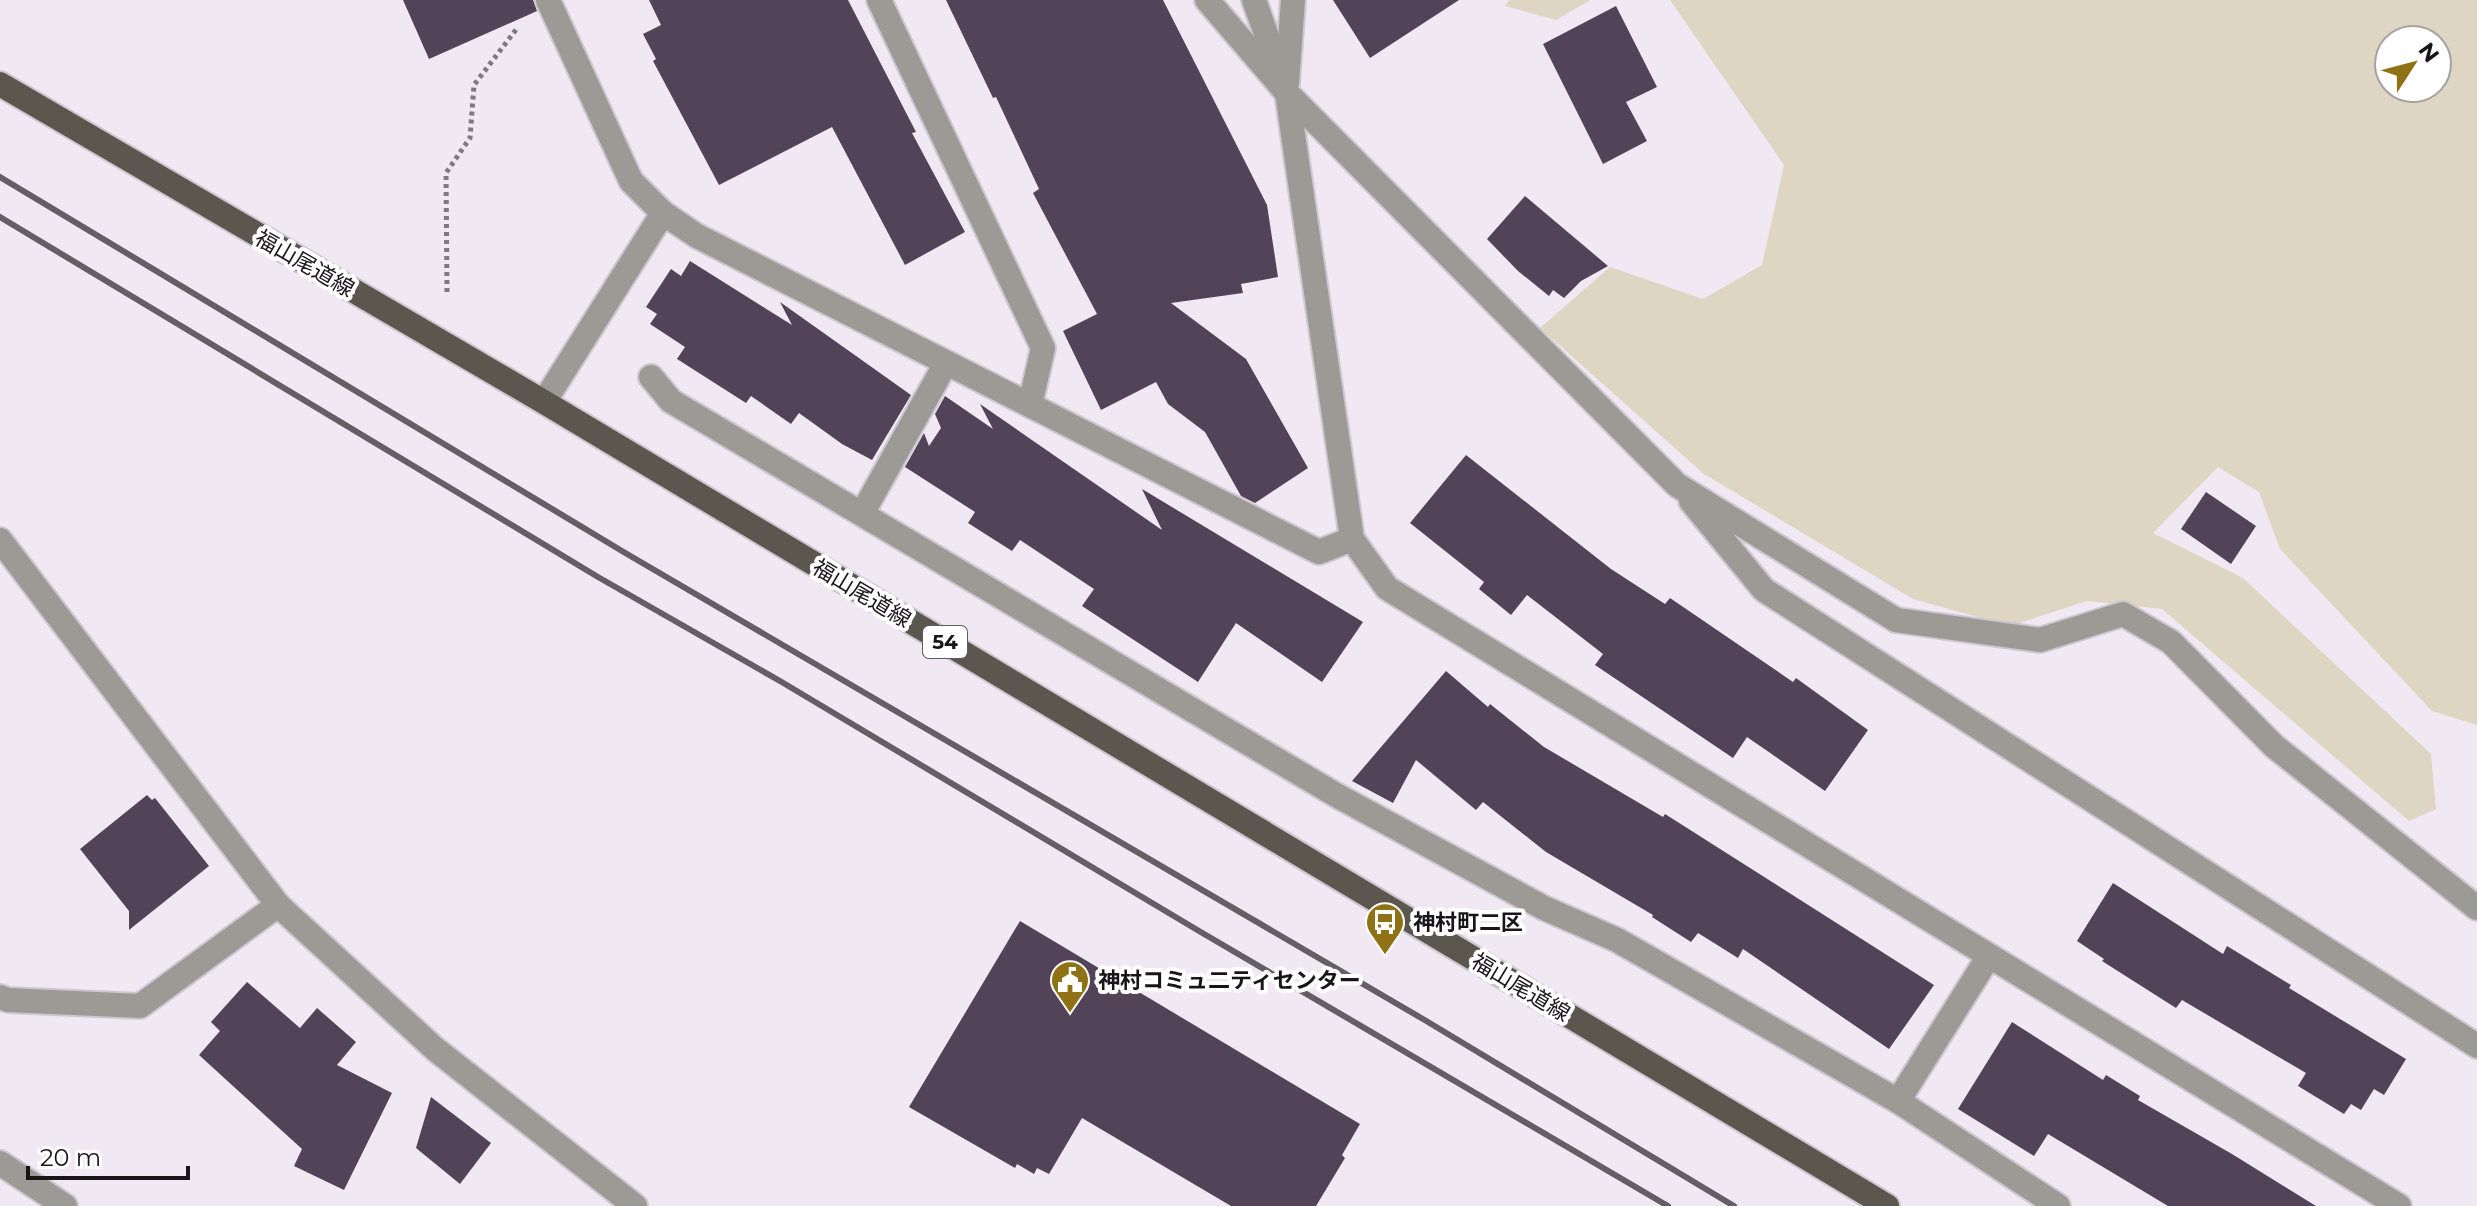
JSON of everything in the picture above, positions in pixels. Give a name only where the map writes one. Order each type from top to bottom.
[{"type":"main road","name":"福山尾道線","points":[[0,84],[544,402],[1887,1206]]},
{"type":"street","points":[[548,0],[631,181],[663,213],[697,236],[1319,552],[1352,539]]},
{"type":"street","points":[[879,0],[1043,348],[1030,405]]},
{"type":"street","points":[[1207,0],[1287,93],[1677,485],[1764,590],[2477,1046]]},
{"type":"street","points":[[1254,0],[1287,93],[1352,539],[1387,588],[2399,1206]]},
{"type":"street","points":[[1287,93],[1293,0]]},
{"type":"street","points":[[544,402],[663,213]]},
{"type":"street","points":[[863,512],[946,363]]},
{"type":"street","points":[[651,377],[671,401],[1336,795],[1544,908],[1617,940],[1898,1101],[2058,1206]]},
{"type":"street","points":[[1677,485],[1896,620],[2040,640],[2123,614],[2171,642],[2274,746],[2477,908]]},
{"type":"street","points":[[0,540],[278,905],[435,1049],[635,1206]]},
{"type":"street","points":[[3,1006],[140,1006],[278,905]]},
{"type":"street","points":[[1898,1101],[1989,956]]},
{"type":"street","points":[[0,1163],[65,1206]]},
{"type":"path","points":[[447,292],[446,173],[470,138],[474,85],[520,24]]},
{"type":"shaded area","points":[[1509,0],[1591,0],[1556,20],[1505,6]]},
{"type":"shaded area","points":[[1670,0],[2477,0],[2477,725],[2432,711],[2280,549],[2259,492],[2218,467],[2153,533],[2243,578],[2431,754],[2436,809],[2409,821],[2162,609],[2087,601],[2010,626],[1913,599],[1704,474],[1540,328],[1610,267],[1703,299],[1762,265],[1784,165]]},
{"type":"building","points":[[403,0],[533,0],[537,11],[429,59]]},
{"type":"building","points":[[649,0],[848,0],[916,132],[912,133],[965,232],[905,265],[832,127],[719,185],[653,61],[656,59],[643,34],[661,25]]},
{"type":"building","points":[[946,0],[1163,0],[1267,205],[1278,277],[1241,284],[1243,293],[1171,303],[1246,359],[1308,468],[1255,503],[1241,496],[1205,432],[1168,404],[1156,382],[1101,410],[1063,331],[1097,314],[1033,193],[1039,189]]},
{"type":"building","points":[[1333,0],[1459,0],[1370,58]]},
{"type":"building","points":[[1616,6],[1657,87],[1626,102],[1647,141],[1603,164],[1543,44]]},
{"type":"building","points":[[1525,196],[1608,266],[1581,281],[1564,298],[1553,290],[1549,296],[1518,271],[1487,239]]},
{"type":"building","points":[[690,261],[792,325],[780,302],[911,395],[872,460],[842,444],[799,413],[791,424],[751,396],[746,403],[677,359],[685,347],[650,324],[657,314],[646,307],[671,269],[681,276]]},
{"type":"building","points":[[945,396],[993,429],[980,404],[1162,530],[1142,489],[1363,622],[1322,682],[1236,623],[1198,682],[1082,606],[1094,589],[1020,540],[1012,551],[968,523],[975,512],[905,467],[924,433],[929,446],[941,428],[935,414]]},
{"type":"building","points":[[1466,455],[1611,569],[1665,604],[1670,598],[1793,682],[1796,678],[1868,730],[1825,791],[1747,737],[1733,758],[1595,665],[1603,654],[1527,595],[1511,615],[1479,589],[1484,582],[1410,523]]},
{"type":"building","points":[[2206,492],[2256,526],[2231,564],[2181,529]]},
{"type":"building","points":[[1446,671],[1488,707],[1490,704],[1544,747],[1663,817],[1665,814],[1934,985],[1889,1049],[1743,949],[1738,958],[1698,933],[1691,942],[1653,915],[1546,852],[1483,802],[1476,810],[1416,760],[1393,803],[1352,781]]},
{"type":"building","points":[[147,795],[152,800],[155,798],[209,866],[129,930],[129,911],[80,849]]},
{"type":"building","points":[[2113,883],[2223,954],[2227,946],[2291,985],[2289,988],[2406,1059],[2384,1095],[2374,1089],[2361,1110],[2351,1104],[2344,1114],[2298,1086],[2306,1073],[2182,1000],[2176,1008],[2102,961],[2104,959],[2077,941]]},
{"type":"building","name":"神村コミュ二ティセンター","points":[[1020,921],[1360,1124],[1342,1155],[1345,1158],[1316,1206],[1231,1206],[1082,1118],[1049,1174],[1037,1168],[1034,1174],[1017,1164],[1015,1168],[909,1107]]},
{"type":"building","points":[[247,982],[300,1028],[317,1008],[356,1042],[337,1065],[392,1093],[344,1190],[294,1166],[302,1149],[199,1055],[220,1031],[211,1022]]},
{"type":"building","points":[[2012,1022],[2103,1080],[2106,1075],[2140,1096],[2138,1100],[2316,1206],[2168,1206],[2048,1134],[2034,1156],[1958,1109]]},
{"type":"building","points":[[431,1097],[491,1143],[460,1184],[416,1148]]},
{"type":"railway","points":[[0,177],[627,554],[1423,1019],[1734,1206]]},
{"type":"railway","points":[[0,217],[598,577],[780,681],[1668,1206]]},
{"type":"place","name":"神村町二区","points":[[1385,956]]},
{"type":"place","name":"神村コミュ二ティセンター","points":[[1070,1014]]}]
